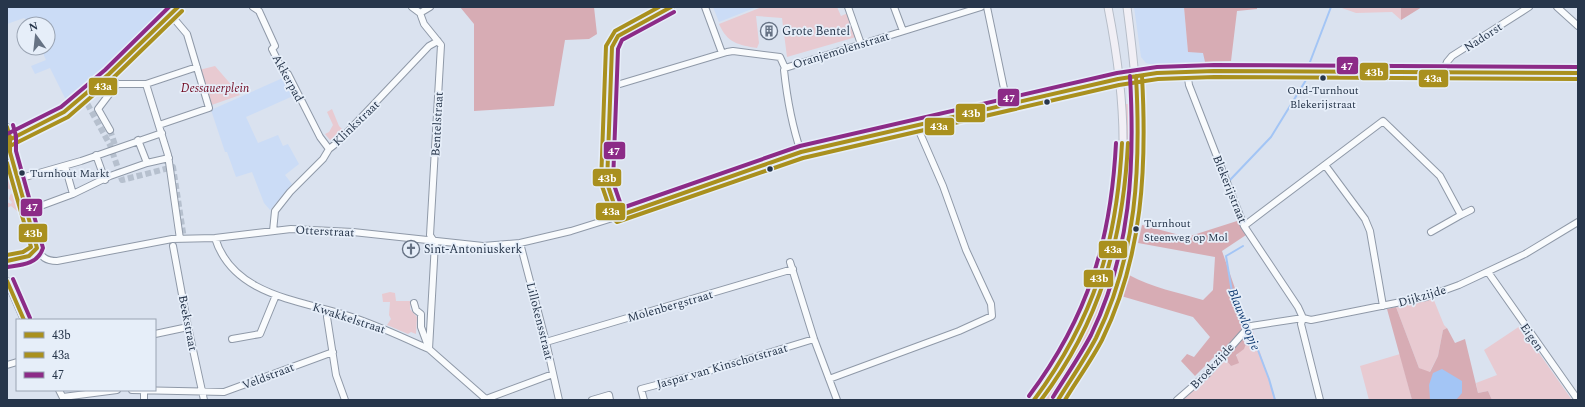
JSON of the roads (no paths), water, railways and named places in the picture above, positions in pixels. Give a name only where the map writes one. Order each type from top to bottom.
[{"type":"main road","points":[[1034,400],[1062,360],[1079,327],[1103,267],[1116,214],[1122,169],[1122,130],[1118,79],[1108,7]]},
{"type":"main road","points":[[1058,400],[1096,338],[1122,270],[1132,230],[1139,166],[1136,76],[1127,7]]},
{"type":"main road","points":[[1118,79],[1187,72],[1258,71],[1578,73]]},
{"type":"street","points":[[10,140],[64,112],[108,74],[178,7]]},
{"type":"street","name":"Akkerpad","points":[[254,7],[259,11],[275,46],[272,48],[283,71],[288,74],[320,137],[329,149]]},
{"type":"street","points":[[412,7],[420,13],[424,24],[438,41]]},
{"type":"street","points":[[420,13],[430,7]]},
{"type":"street","points":[[618,216],[607,183],[611,52],[614,42],[618,36],[671,7]]},
{"type":"street","points":[[704,7],[722,53]]},
{"type":"street","points":[[848,7],[861,44]]},
{"type":"street","points":[[894,7],[903,31]]},
{"type":"street","name":"Oranjemolenstraat","points":[[801,152],[788,96],[784,70],[785,68],[981,7]]},
{"type":"street","points":[[987,7],[1007,103]]},
{"type":"street","name":"Nadorst","points":[[1443,72],[1446,62],[1452,56],[1529,7]]},
{"type":"street","points":[[1557,7],[1578,26]]},
{"type":"street","points":[[18,179],[66,169],[116,146],[138,140],[160,129],[169,121],[209,108],[187,34],[170,14]]},
{"type":"street","name":"Klinkstraat","points":[[273,231],[276,211],[290,192],[324,159],[329,149],[338,142],[429,46],[438,41]]},
{"type":"street","name":"Bentelstraat","points":[[429,350],[435,243],[430,235],[441,45],[438,41]]},
{"type":"street","points":[[610,87],[733,50],[780,57],[785,68]]},
{"type":"street","points":[[108,74],[117,84],[146,84],[197,66]]},
{"type":"street","name":"Blekerijstraat","points":[[1187,72],[1189,85],[1244,226],[1298,307],[1303,318]]},
{"type":"street","name":"Otterstraat","points":[[37,248],[44,258],[56,261],[112,249],[180,239],[215,238],[273,231],[313,230],[433,240],[483,246],[520,243],[618,216],[801,152],[1007,103],[1118,79]]},
{"type":"street","points":[[110,130],[98,109],[117,84]]},
{"type":"street","points":[[146,84],[169,158],[180,239]]},
{"type":"street","points":[[1244,226],[1383,121],[1442,174],[1461,215]]},
{"type":"street","points":[[829,379],[960,331],[992,316],[991,304],[966,250],[943,186],[916,124]]},
{"type":"street","points":[[7,127],[10,140],[8,149],[37,248],[30,256],[7,261]]},
{"type":"street","points":[[138,140],[144,164]]},
{"type":"street","points":[[96,155],[105,180]]},
{"type":"street","points":[[27,211],[73,194],[144,164],[169,158]]},
{"type":"street","points":[[1325,166],[1360,212],[1367,225],[1383,306]]},
{"type":"street","points":[[66,169],[73,194]]},
{"type":"street","points":[[1431,232],[1471,210]]},
{"type":"street","name":"Dijkzijde","points":[[1249,328],[1303,318],[1311,320],[1426,297],[1488,272],[1526,254],[1578,222]]},
{"type":"street","name":"Kwakkelstraat","points":[[215,238],[232,268],[250,283],[276,295],[359,319],[429,350],[486,399]]},
{"type":"street","name":"Lillokensstraat","points":[[520,243],[546,342],[559,400]]},
{"type":"street","name":"Beekstraat","points":[[173,246],[188,327],[204,400]]},
{"type":"street","points":[[790,262],[814,339],[837,400]]},
{"type":"street","name":"Molenbergstraat","points":[[546,342],[793,269]]},
{"type":"street","name":"Eigen","points":[[1488,272],[1578,400]]},
{"type":"street","points":[[7,281],[24,319]]},
{"type":"street","points":[[232,339],[260,334],[276,295]]},
{"type":"street","points":[[414,303],[416,310],[421,314],[421,328],[429,350]]},
{"type":"street","points":[[327,317],[336,375],[345,400]]},
{"type":"street","points":[[1303,318],[1301,324],[1320,400]]},
{"type":"street","points":[[156,334],[188,327]]},
{"type":"street","name":"Broekzijde","points":[[1177,400],[1207,374],[1249,328]]},
{"type":"street","name":"Jaspar van Kinschotstraat","points":[[644,400],[641,389],[709,371],[814,339]]},
{"type":"street","name":"Veldstraat","points":[[144,391],[224,392],[333,352]]},
{"type":"street","points":[[486,399],[553,374]]},
{"type":"street","points":[[63,399],[111,391]]},
{"type":"street","points":[[144,391],[144,400]]},
{"type":"street","points":[[592,400],[609,395],[610,400]]},
{"type":"water","points":[[1442,369],[1462,381],[1462,393],[1456,400],[1430,400],[1429,385],[1433,373]]},
{"type":"waterway","name":"Blauwloopje","points":[[1310,62],[1331,7]]},
{"type":"waterway","name":"Blauwloopje","points":[[1230,180],[1271,137],[1306,80]]},
{"type":"waterway","name":"Blauwloopje","points":[[1243,246],[1226,256],[1233,298],[1251,332],[1269,379],[1275,400]]},
{"type":"tunnel","points":[[83,96],[110,145],[122,180],[173,167],[184,239]]},
{"type":"tunnel","points":[[110,130],[115,145]]},
{"type":"place","name":"Grote Bentel","points":[[769,31]]},
{"type":"place","name":"Oud-Turnhout Blekerijstraat","points":[[1323,78]]},
{"type":"place","name":"Turnhout Markt","points":[[22,173]]},
{"type":"place","name":"Turnhout Steenweg op Mol","points":[[1136,229]]},
{"type":"place","name":"Sint-Antoniuskerk","points":[[411,249]]},
{"type":"park label","name":"Dessauerplein","points":[[215,88]]}]
